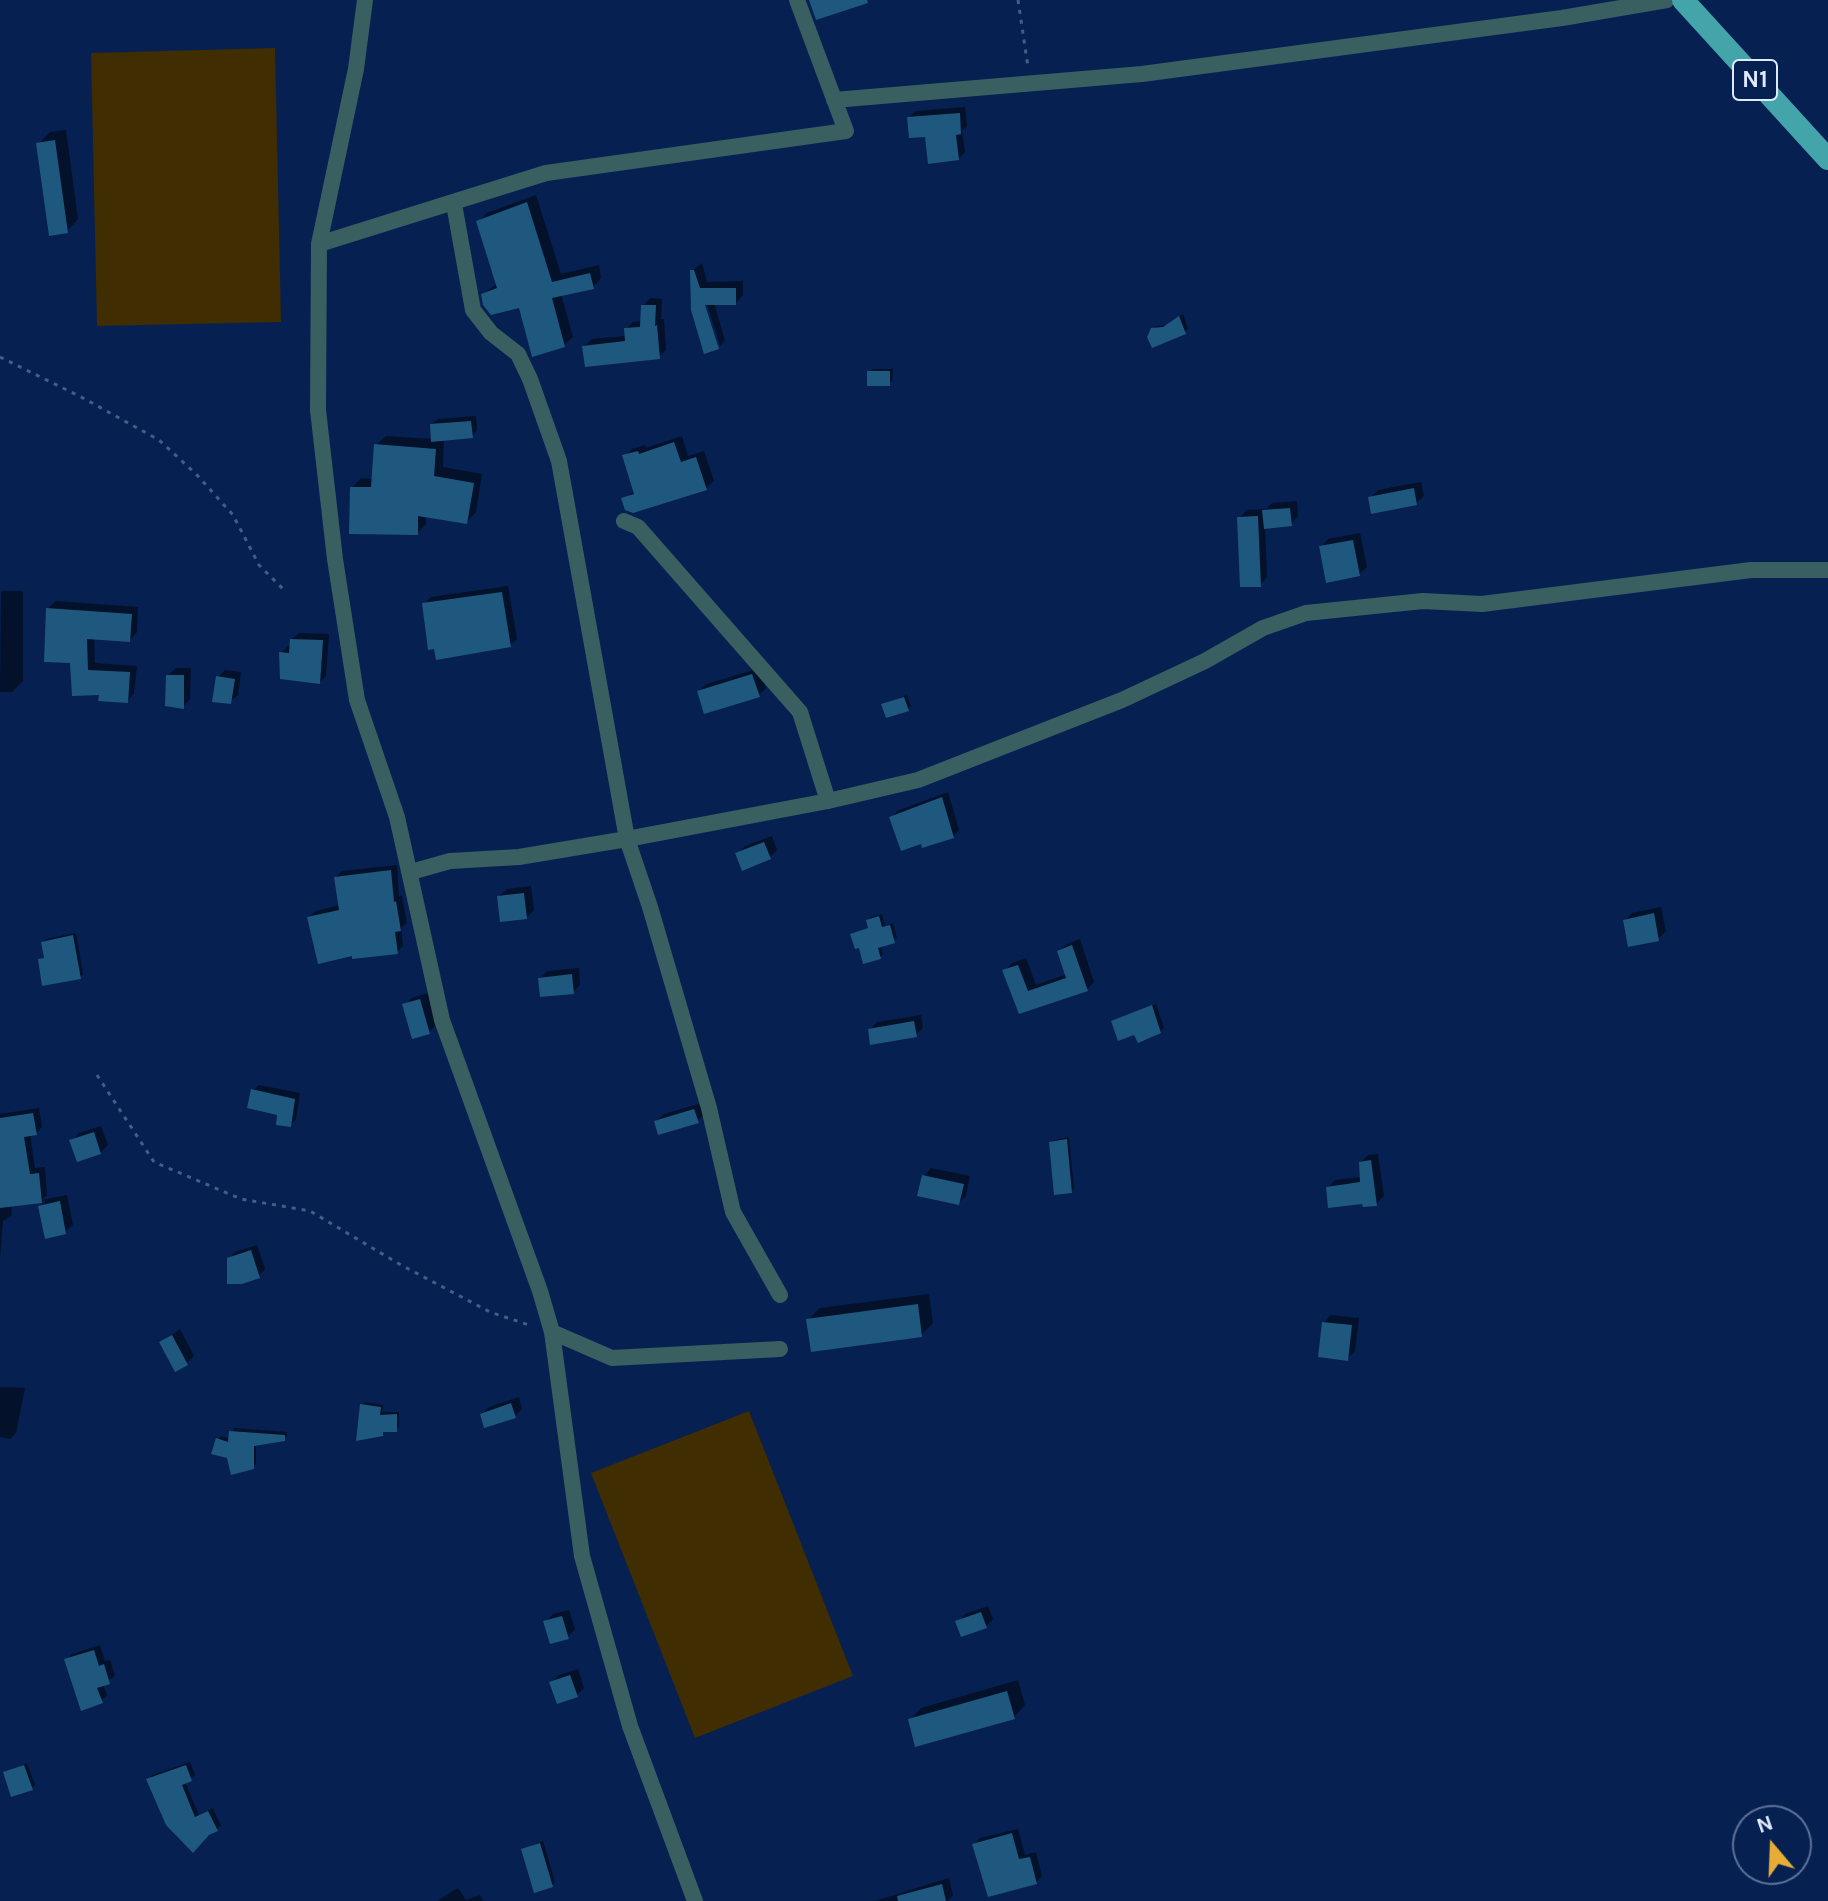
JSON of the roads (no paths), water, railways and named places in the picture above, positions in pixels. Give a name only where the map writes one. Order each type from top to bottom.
[{"type":"highway","name":"N1","points":[[1683,0],[1828,159]]},
{"type":"street","points":[[365,0],[356,69],[319,244],[318,410],[335,559],[357,700],[397,817],[442,1020],[552,1332],[582,1556],[630,1726],[695,1901]]},
{"type":"street","points":[[319,244],[546,173],[846,131],[797,0]]},
{"type":"street","points":[[834,100],[1142,74],[1562,18],[1667,0]]},
{"type":"street","points":[[454,204],[473,310],[491,333],[518,354],[559,461],[627,839],[709,1108],[733,1212],[780,1295]]},
{"type":"street","points":[[624,521],[638,527],[800,712],[828,801]]},
{"type":"street","points":[[411,872],[450,861],[519,857],[627,839],[828,801],[918,780],[1150,687],[1205,661],[1263,628],[1306,613],[1423,601],[1482,604],[1751,570],[1828,570]]},
{"type":"street","points":[[552,1332],[612,1358],[780,1349]]}]
